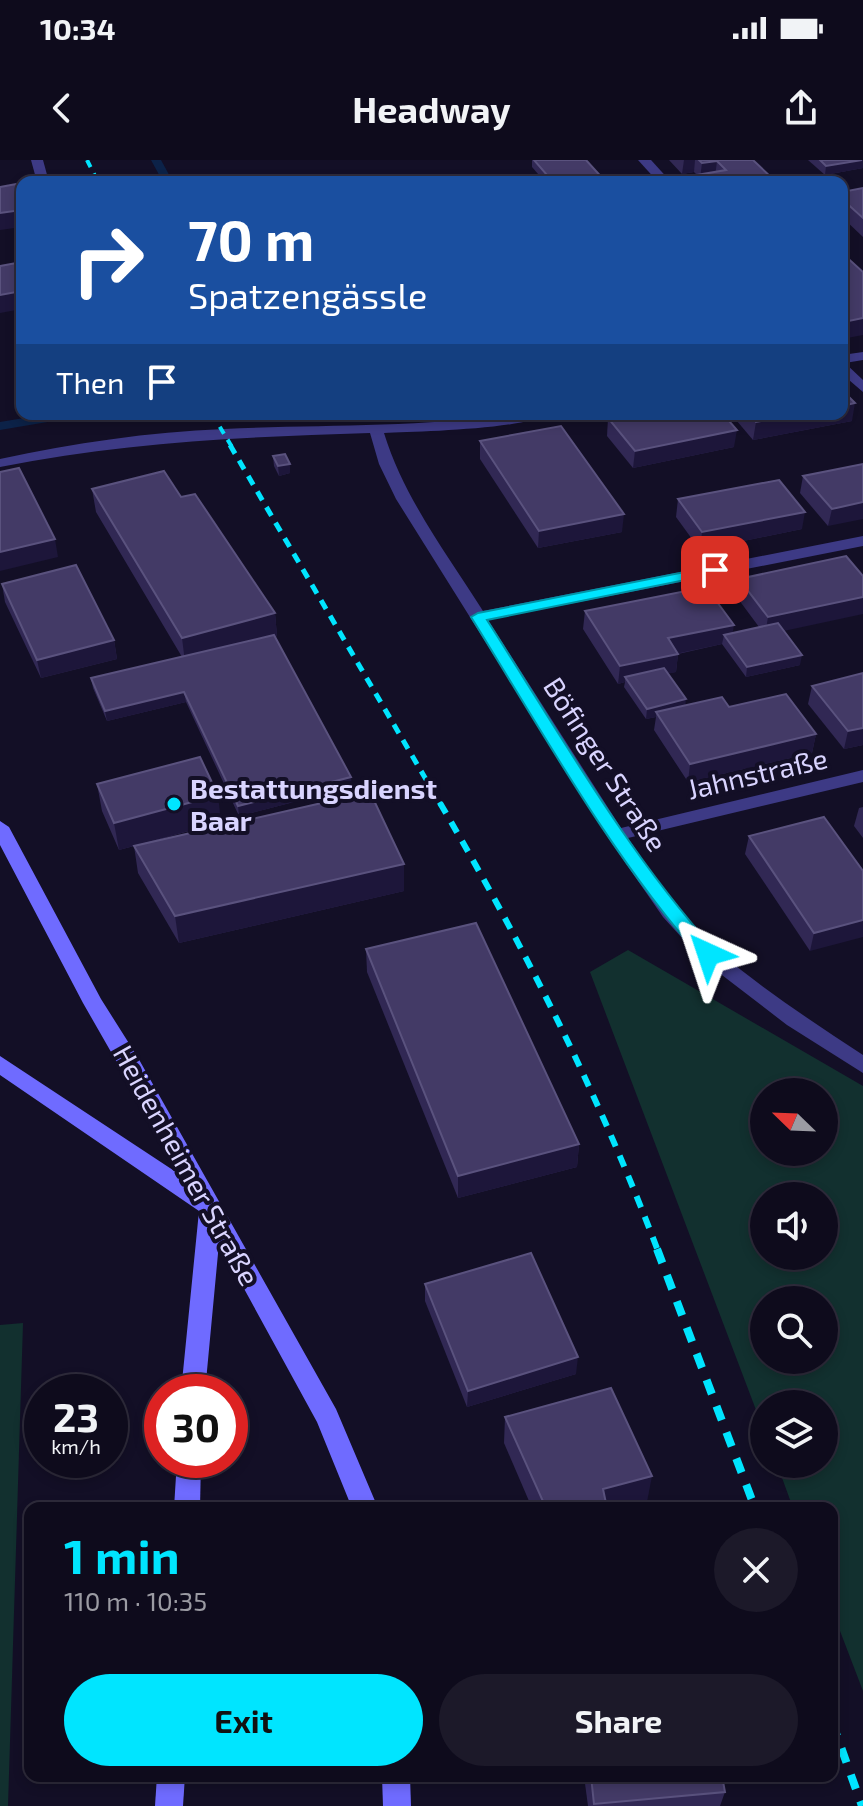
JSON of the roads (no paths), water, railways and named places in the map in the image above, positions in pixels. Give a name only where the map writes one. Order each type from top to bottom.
[{"type":"main road","name":"Heidenheimer Straße","points":[[0,827],[93,1003],[130,1062],[327,1417],[362,1502]]},
{"type":"main road","points":[[0,1064],[211,1207],[195,1374]]},
{"type":"main road","points":[[187,1502],[188,1478]]},
{"type":"main road","points":[[169,1806],[171,1782]]},
{"type":"main road","points":[[396,1782],[397,1806]]},
{"type":"street","points":[[644,160],[659,176]]},
{"type":"street","points":[[848,372],[863,388]]},
{"type":"street","points":[[0,463],[80,446],[144,438],[459,426],[500,420]]},
{"type":"street","name":"Böfinger Straße","points":[[376,430],[386,464],[404,499],[616,835],[670,912],[708,954],[794,1020],[863,1065]]},
{"type":"street","points":[[478,617],[863,541]]},
{"type":"street","name":"Jahnstraße","points":[[616,835],[863,776]]},
{"type":"waterway","points":[[156,160],[165,176]]},
{"type":"waterway","points":[[0,426],[36,420]]},
{"type":"railway","points":[[87,160],[95,176]]},
{"type":"railway","points":[[216,420],[232,447]]},
{"type":"railway","points":[[230,445],[441,805]]},
{"type":"railway","points":[[440,803],[501,911],[558,1022],[611,1135],[658,1251]]},
{"type":"railway","points":[[657,1249],[753,1502]]},
{"type":"railway","points":[[838,1739],[862,1806]]},
{"type":"place","name":"Bestattungsdienst Baar","points":[[174,804]]}]
